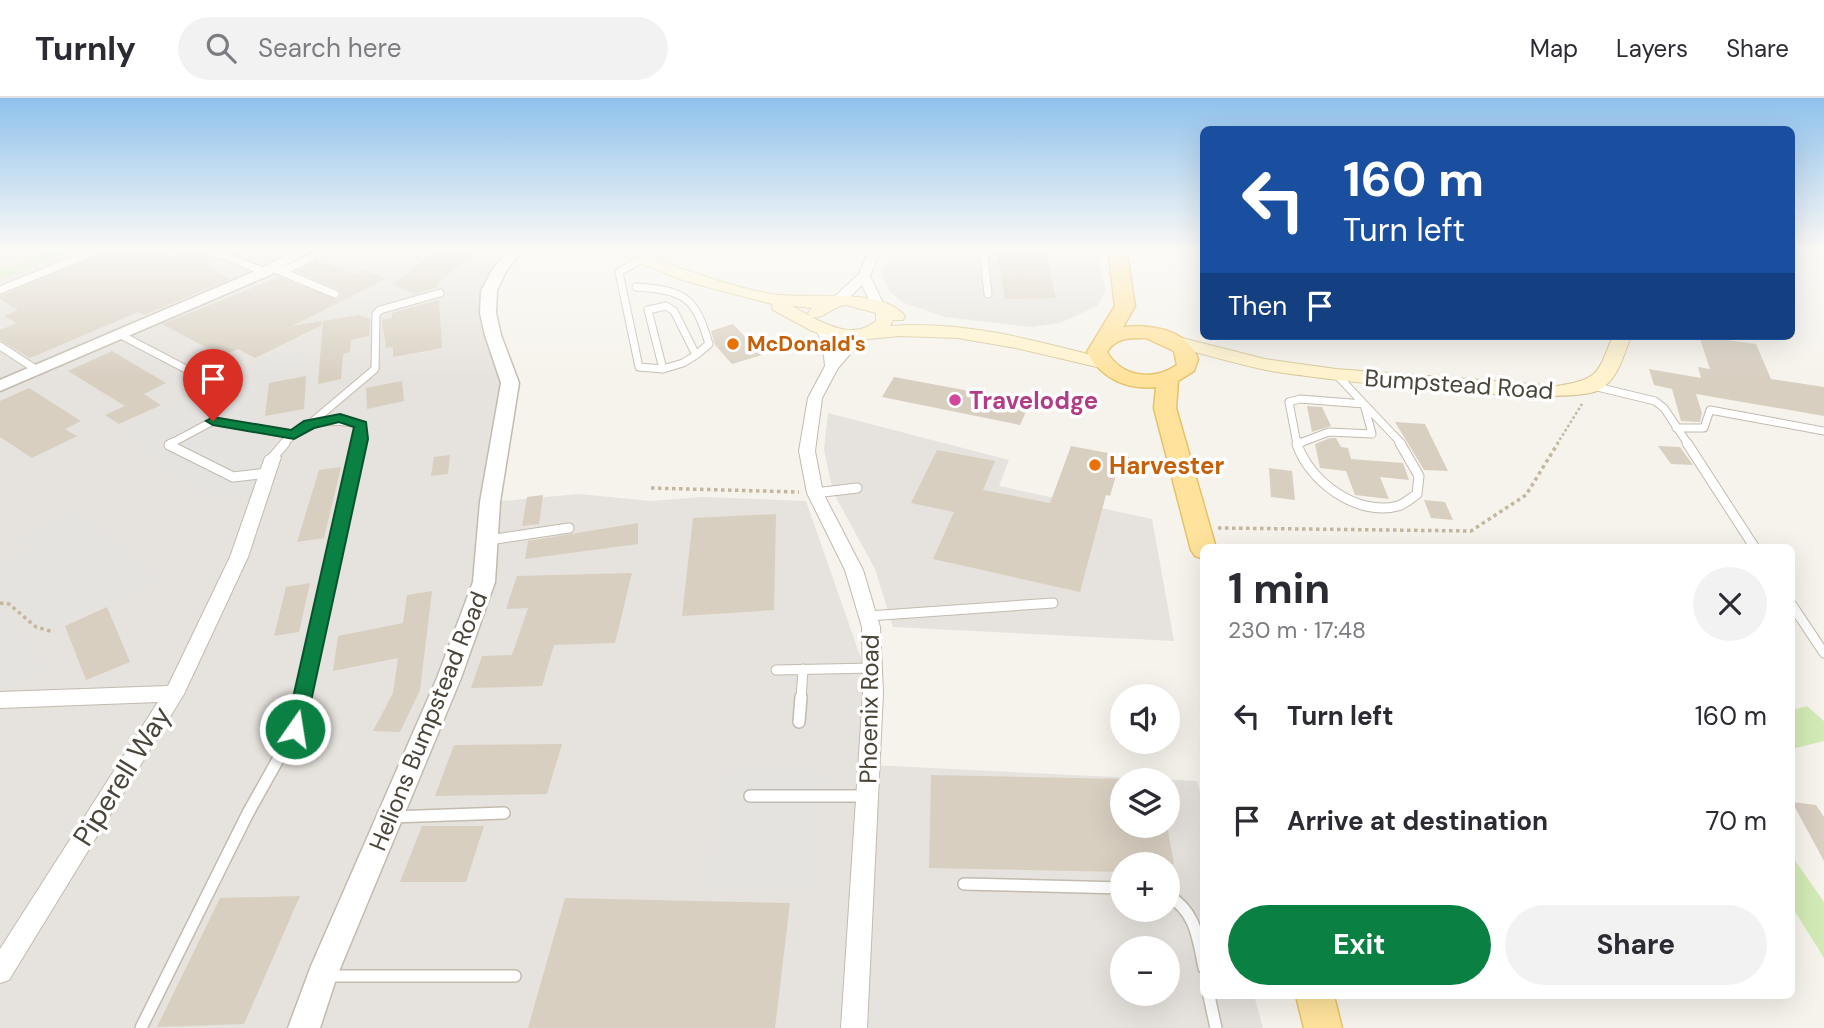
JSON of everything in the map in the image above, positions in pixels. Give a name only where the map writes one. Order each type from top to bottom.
[{"type":"main road","points":[[742,291],[768,300],[834,335],[933,330],[1024,344],[1103,348],[1130,332],[1168,338]]},
{"type":"main road","points":[[1103,348],[1125,306],[1123,291]]},
{"type":"main road","points":[[768,300],[834,302],[859,299],[933,330]]},
{"type":"main road","points":[[820,328],[817,312],[834,302]]},
{"type":"main road","points":[[1103,348],[1123,377],[1139,381],[1167,379],[1186,368],[1189,359],[1185,351],[1125,306]]},
{"type":"main road","points":[[865,334],[885,322],[881,308]]},
{"type":"main road","name":"Bumpstead Road","points":[[1168,338],[1265,364],[1336,374],[1533,392],[1557,393],[1593,386]]},
{"type":"main road","points":[[1593,386],[1608,371],[1620,340]]},
{"type":"main road","name":"Bumpstead Road","points":[[1186,368],[1265,364]]},
{"type":"main road","points":[[1167,379],[1165,408],[1202,544]]},
{"type":"main road","points":[[1139,381],[1165,408]]},
{"type":"main road","points":[[1316,999],[1323,1028]]},
{"type":"street","points":[[0,386],[223,291]]},
{"type":"street","name":"Helions Bumpstead Road","points":[[304,1028],[322,976],[449,678],[484,582],[490,502],[510,383],[488,313],[489,291]]},
{"type":"street","points":[[834,302],[846,291]]},
{"type":"street","points":[[872,291],[881,308]]},
{"type":"street","points":[[820,328],[830,346],[832,366]]},
{"type":"street","name":"Phoenix Road","points":[[854,1028],[868,796],[872,668],[868,616],[855,570],[815,493],[807,451],[811,414],[832,366],[865,334]]},
{"type":"street","points":[[174,694],[239,557],[271,465]]},
{"type":"street","name":"Piperell Way","points":[[0,699],[174,694]]},
{"type":"street","name":"Piperell Way","points":[[0,971],[174,694]]},
{"type":"lane","points":[[328,291],[335,294]]},
{"type":"lane","points":[[623,291],[639,367],[663,370],[678,367],[709,344],[698,307],[687,296],[672,291]]},
{"type":"lane","points":[[294,435],[213,421],[169,445],[233,477],[271,465],[284,441],[294,435],[309,424],[375,369],[376,314],[380,310],[440,293]]},
{"type":"lane","points":[[663,370],[648,310],[666,306],[674,311],[696,355]]},
{"type":"lane","points":[[119,334],[224,389]]},
{"type":"lane","points":[[0,346],[37,370]]},
{"type":"lane","points":[[1336,374],[1364,404],[1402,446],[1419,477],[1417,494],[1400,506],[1382,506],[1343,497],[1313,475],[1299,455],[1289,402],[1300,399],[1364,404]]},
{"type":"lane","points":[[1593,386],[1655,401],[1664,408],[1752,544]]},
{"type":"lane","points":[[1297,444],[1329,432],[1372,434],[1364,404]]},
{"type":"lane","points":[[1676,428],[1704,428],[1710,410],[1824,431]]},
{"type":"lane","points":[[141,1028],[248,813],[295,729],[361,439],[361,425],[340,418],[309,424]]},
{"type":"lane","points":[[815,493],[857,488]]},
{"type":"lane","points":[[489,540],[569,528]]},
{"type":"lane","points":[[868,616],[1053,603]]},
{"type":"lane","points":[[1795,610],[1824,653]]},
{"type":"lane","points":[[776,670],[872,668]]},
{"type":"lane","points":[[799,722],[803,669]]},
{"type":"lane","points":[[750,796],[868,796]]},
{"type":"lane","points":[[390,817],[504,813]]},
{"type":"lane","points":[[964,884],[1110,888]]},
{"type":"lane","points":[[1180,900],[1195,920],[1200,947]]},
{"type":"lane","points":[[322,976],[515,976]]},
{"type":"lane","points":[[1210,999],[1216,1028]]},
{"type":"path","points":[[651,488],[815,493]]},
{"type":"path","points":[[0,603],[9,604],[36,627],[54,632]]},
{"type":"shaded area","points":[[0,291],[482,291],[510,383],[490,502],[579,494],[651,501],[703,497],[806,501],[873,693],[870,765],[1110,777],[1110,838],[1180,838],[1180,780],[1197,781],[1200,793],[1200,999],[1255,999],[1263,1028],[0,1028]]},
{"type":"shaded area","points":[[1106,291],[1097,306],[1060,323],[1030,327],[945,317],[904,303],[890,292]]},
{"type":"shaded area","points":[[287,351],[309,362],[145,445],[124,432]]},
{"type":"shaded area","points":[[248,395],[268,449],[250,492],[213,498],[142,450]]},
{"type":"shaded area","points":[[828,413],[1009,460],[999,486],[1152,519],[1174,641],[893,627],[875,569],[833,492],[824,450]]},
{"type":"shaded area","points":[[76,511],[155,579],[104,607],[96,600],[80,608],[82,612],[49,629],[0,588],[0,568],[33,551],[20,538]]},
{"type":"shaded area","points":[[0,613],[6,615],[41,668],[13,683],[0,684]]},
{"type":"shaded area","points":[[729,771],[822,773],[811,890],[708,888]]},
{"type":"green space","points":[[1807,706],[1824,721],[1824,741],[1795,748],[1795,709]]},
{"type":"green space","points":[[1795,860],[1824,902],[1824,958],[1795,912]]},
{"type":"building","points":[[11,291],[201,291],[144,315],[138,312],[30,358],[0,340],[0,330],[17,323],[4,316],[18,310],[0,299],[0,296]]},
{"type":"building","points":[[243,291],[318,291],[338,299],[339,291],[361,291],[292,326],[321,321],[322,325],[255,358],[238,349],[222,356],[162,324]]},
{"type":"building","points":[[1004,291],[1054,291],[1056,298],[1005,299]]},
{"type":"building","points":[[439,300],[442,348],[393,357],[393,347],[386,348],[382,320],[392,318],[392,313]]},
{"type":"building","points":[[359,315],[370,319],[369,336],[351,340],[350,352],[343,354],[341,379],[318,384],[323,321]]},
{"type":"building","name":"McDonald's","points":[[733,324],[762,355],[732,364],[715,345],[711,331]]},
{"type":"building","points":[[1700,340],[1756,344],[1771,379],[1824,387],[1824,416],[1696,394],[1702,413],[1700,422],[1681,421],[1672,389],[1654,385],[1649,369],[1701,378],[1698,367],[1710,369]]},
{"type":"building","points":[[112,351],[166,383],[144,394],[161,405],[119,424],[105,415],[125,406],[68,371]]},
{"type":"building","points":[[306,376],[304,409],[265,416],[269,383]]},
{"type":"building","name":"Travelodge","points":[[894,377],[1029,402],[1029,405],[1020,425],[882,397]]},
{"type":"building","points":[[402,381],[404,401],[367,409],[366,388]]},
{"type":"building","points":[[29,388],[81,421],[65,429],[77,436],[32,458],[0,437],[0,401]]},
{"type":"building","points":[[1307,406],[1322,407],[1331,426],[1312,432]]},
{"type":"building","points":[[1395,422],[1425,424],[1448,471],[1424,470]]},
{"type":"building","points":[[1336,438],[1341,447],[1348,448],[1351,459],[1403,463],[1409,480],[1380,477],[1389,499],[1355,495],[1346,471],[1320,468],[1315,444]]},
{"type":"building","points":[[1071,446],[1129,457],[1124,473],[1117,472],[1110,496],[1106,495],[1080,592],[933,559],[954,512],[911,503],[937,450],[995,461],[983,490],[1050,503]]},
{"type":"building","points":[[1658,446],[1680,447],[1693,465],[1671,464]]},
{"type":"building","points":[[450,455],[448,474],[431,476],[434,457]]},
{"type":"building","points":[[341,467],[324,538],[297,542],[319,470]]},
{"type":"building","points":[[1269,468],[1292,471],[1295,500],[1271,497]]},
{"type":"building","points":[[543,495],[539,524],[522,526],[527,497]]},
{"type":"building","points":[[1424,500],[1445,502],[1453,520],[1431,518]]},
{"type":"building","points":[[776,514],[774,610],[682,616],[693,518]]},
{"type":"building","points":[[638,523],[638,544],[525,559],[528,541]]},
{"type":"building","points":[[632,573],[615,643],[554,645],[542,686],[471,688],[482,656],[512,655],[528,608],[506,609],[517,576]]},
{"type":"building","points":[[310,583],[299,632],[274,636],[286,587]]},
{"type":"building","points":[[432,591],[420,690],[400,732],[373,731],[393,693],[398,658],[333,671],[338,636],[403,623],[407,595]]},
{"type":"building","points":[[107,607],[130,662],[86,680],[65,626]]},
{"type":"building","points":[[562,744],[547,794],[435,796],[454,745]]},
{"type":"building","points":[[931,775],[1110,779],[1110,838],[1169,838],[1172,852],[1110,852],[1110,872],[929,868]]},
{"type":"building","points":[[1795,802],[1816,805],[1824,817],[1824,861],[1795,808]]},
{"type":"building","points":[[422,826],[484,826],[466,882],[400,882]]},
{"type":"building","points":[[300,896],[244,1024],[157,1027],[220,898]]},
{"type":"building","points":[[565,898],[790,903],[775,1028],[528,1028]]},
{"type":"place","name":"McDonald's","points":[[733,344]]},
{"type":"place","name":"Travelodge","points":[[955,400]]},
{"type":"place","name":"Harvester","points":[[1095,465]]},
{"type":"route","points":[[213,421],[294,435],[309,424],[340,418],[361,425],[361,439],[295,729]]}]
